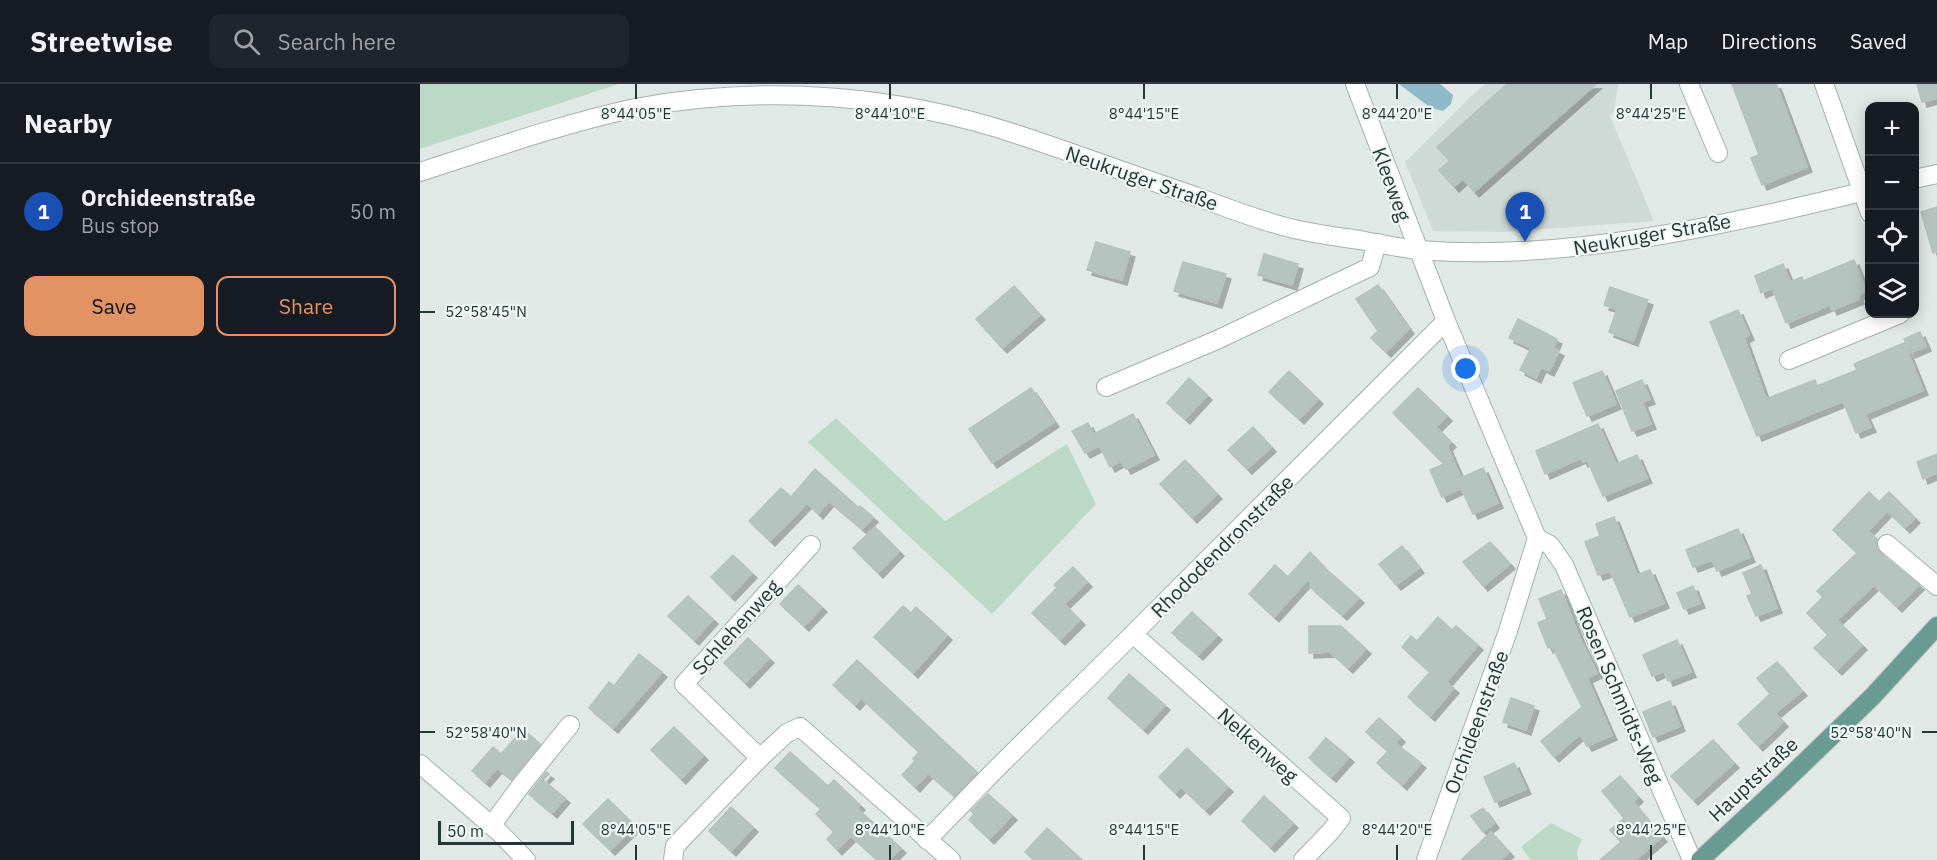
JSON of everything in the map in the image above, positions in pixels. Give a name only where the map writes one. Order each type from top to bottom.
[{"type":"main road","name":"Hauptstraße","points":[[1700,860],[1872,697],[1937,626]]},
{"type":"street","name":"Kleeweg","points":[[1355,84],[1418,250]]},
{"type":"street","points":[[1689,84],[1718,153]]},
{"type":"street","points":[[1824,84],[1865,191]]},
{"type":"street","name":"Neukruger Straße","points":[[420,172],[556,128],[638,108],[727,95],[825,89],[927,109],[1021,135],[1294,229],[1418,250],[1494,252],[1572,248],[1666,234],[1865,191]]},
{"type":"street","points":[[1919,178],[1937,174]]},
{"type":"street","points":[[1106,387],[1219,339],[1370,267],[1377,243]]},
{"type":"street","points":[[1418,250],[1537,538]]},
{"type":"street","points":[[1789,360],[1890,318]]},
{"type":"street","name":"Rhododendronstraße","points":[[927,840],[1446,321]]},
{"type":"street","name":"Orchideenstraße","points":[[1426,860],[1508,631],[1537,538]]},
{"type":"street","name":"Rosen Schmidts-Weg","points":[[1537,538],[1550,545],[1564,565],[1692,860]]},
{"type":"street","points":[[1887,544],[1937,586]]},
{"type":"street","name":"Schlehenweg","points":[[760,758],[684,684],[811,545]]},
{"type":"street","name":"Nelkenweg","points":[[1134,634],[1341,818],[1303,860]]},
{"type":"street","points":[[491,826],[570,725]]},
{"type":"street","points":[[673,860],[675,846],[760,758],[787,733],[800,727],[951,860]]},
{"type":"street","points":[[420,764],[526,860]]},
{"type":"shaded area","points":[[1485,84],[1618,84],[1614,111],[1610,116],[1654,221],[1503,232],[1433,231],[1405,162]]},
{"type":"green space","points":[[420,84],[619,84],[420,149]]},
{"type":"green space","points":[[836,418],[945,521],[1067,444],[1096,504],[992,614],[808,442]]},
{"type":"green space","points":[[1551,823],[1582,839],[1577,852],[1578,860],[1531,860],[1521,847]]},
{"type":"water","points":[[1399,84],[1440,84],[1453,95],[1451,104],[1443,111],[1431,108]]},
{"type":"building","points":[[1507,84],[1596,84],[1474,192],[1463,179],[1454,187],[1439,170],[1450,161],[1437,147]]},
{"type":"building","points":[[1732,84],[1776,84],[1807,167],[1762,185],[1751,158],[1759,155]]},
{"type":"building","points":[[1917,84],[1937,84],[1937,98],[1922,102]]},
{"type":"building","points":[[1937,207],[1937,252],[1933,253],[1921,212]]},
{"type":"building","points":[[1096,242],[1130,252],[1122,280],[1087,270]]},
{"type":"building","points":[[1264,254],[1298,264],[1292,285],[1258,275]]},
{"type":"building","points":[[1854,260],[1865,292],[1858,295],[1859,299],[1832,310],[1830,305],[1786,323],[1772,288],[1761,293],[1755,276],[1783,264],[1790,282],[1802,277],[1803,281]]},
{"type":"building","points":[[1183,262],[1226,274],[1217,303],[1174,291]]},
{"type":"building","points":[[1378,285],[1409,329],[1386,352],[1371,338],[1378,331],[1356,299]]},
{"type":"building","points":[[1014,286],[1040,315],[1002,348],[976,319]]},
{"type":"building","points":[[1610,287],[1648,300],[1633,341],[1609,332],[1617,309],[1604,305]]},
{"type":"building","points":[[1738,310],[1749,335],[1744,338],[1766,399],[1815,380],[1817,386],[1857,370],[1854,364],[1904,343],[1923,390],[1865,414],[1871,427],[1856,433],[1843,401],[1757,436],[1710,322]]},
{"type":"building","points":[[1518,319],[1557,339],[1553,348],[1559,351],[1549,371],[1541,367],[1536,378],[1520,370],[1531,348],[1509,338]]},
{"type":"building","points":[[1920,332],[1926,346],[1910,353],[1904,339]]},
{"type":"building","points":[[1289,371],[1318,399],[1299,419],[1269,392]]},
{"type":"building","points":[[1602,371],[1616,404],[1587,416],[1573,383]]},
{"type":"building","points":[[1189,378],[1207,395],[1185,419],[1167,403]]},
{"type":"building","points":[[1642,380],[1650,399],[1642,402],[1651,424],[1632,431],[1616,391]]},
{"type":"building","points":[[1031,388],[1054,422],[992,463],[969,429]]},
{"type":"building","points":[[1418,388],[1447,416],[1436,427],[1451,442],[1447,446],[1461,478],[1483,468],[1498,503],[1473,514],[1461,488],[1442,497],[1430,470],[1444,464],[1393,413]]},
{"type":"building","points":[[1133,414],[1154,455],[1126,469],[1121,461],[1110,467],[1094,434]]},
{"type":"building","points":[[1088,423],[1099,446],[1085,453],[1072,431]]},
{"type":"building","points":[[1598,424],[1616,464],[1637,455],[1647,478],[1603,496],[1587,460],[1583,462],[1581,458],[1545,474],[1536,451]]},
{"type":"building","points":[[1253,427],[1271,447],[1247,469],[1228,450]]},
{"type":"building","points":[[1937,454],[1937,473],[1923,479],[1917,462]]},
{"type":"building","points":[[1185,460],[1217,494],[1192,518],[1160,484]]},
{"type":"building","points":[[815,469],[859,508],[860,506],[873,517],[862,529],[829,501],[818,514],[807,503],[770,541],[749,521],[781,488],[791,497]]},
{"type":"building","points":[[1869,492],[1879,502],[1889,492],[1915,518],[1905,528],[1887,511],[1868,531],[1877,539],[1876,547],[1879,552],[1919,585],[1897,607],[1874,585],[1837,620],[1862,645],[1837,670],[1814,648],[1828,635],[1807,613],[1823,597],[1817,591],[1857,553],[1833,530]]},
{"type":"building","points":[[1614,517],[1637,575],[1650,570],[1664,603],[1630,617],[1610,571],[1598,575],[1585,542],[1600,536],[1596,524]]},
{"type":"building","points":[[875,527],[899,551],[878,573],[853,548]]},
{"type":"building","points":[[1738,529],[1750,557],[1717,571],[1712,560],[1693,567],[1686,550]]},
{"type":"building","points":[[1490,542],[1510,564],[1483,586],[1463,562]]},
{"type":"building","points":[[1402,546],[1419,568],[1396,585],[1379,564]]},
{"type":"building","points":[[1310,552],[1359,598],[1342,615],[1310,587],[1310,577],[1274,617],[1249,594],[1275,565],[1288,577]]},
{"type":"building","points":[[733,555],[752,573],[730,596],[711,577]]},
{"type":"building","points":[[1761,565],[1777,608],[1756,616],[1747,596],[1752,594],[1743,573]]},
{"type":"building","points":[[1073,567],[1087,582],[1064,604],[1080,620],[1060,640],[1032,613],[1057,588],[1054,585]]},
{"type":"building","points":[[798,585],[822,607],[804,626],[780,604]]},
{"type":"building","points":[[1693,586],[1700,603],[1684,609],[1677,593]]},
{"type":"building","points":[[1561,590],[1581,641],[1597,673],[1587,678],[1612,735],[1587,746],[1580,734],[1554,757],[1541,741],[1582,707],[1552,646],[1548,648],[1538,623],[1547,619],[1539,599]]},
{"type":"building","points":[[688,596],[713,619],[694,640],[668,616]]},
{"type":"building","points":[[903,606],[911,613],[916,607],[947,635],[913,673],[874,637]]},
{"type":"building","points":[[1192,612],[1217,635],[1198,655],[1172,633]]},
{"type":"building","points":[[1438,617],[1452,630],[1456,626],[1478,645],[1446,682],[1454,688],[1430,716],[1408,697],[1430,672],[1402,647],[1411,636],[1417,641]]},
{"type":"building","points":[[1309,626],[1341,626],[1366,649],[1348,668],[1330,652],[1309,653]]},
{"type":"building","points":[[748,638],[769,658],[745,683],[724,663]]},
{"type":"building","points":[[1677,640],[1691,672],[1668,681],[1664,671],[1652,676],[1643,655]]},
{"type":"building","points":[[639,654],[662,672],[613,728],[589,708],[609,682],[614,686]]},
{"type":"building","points":[[857,660],[977,772],[954,796],[928,773],[915,787],[902,775],[915,761],[913,759],[919,752],[861,698],[855,705],[833,685]]},
{"type":"building","points":[[1777,662],[1802,691],[1775,713],[1783,722],[1758,746],[1738,724],[1770,694],[1757,678]]},
{"type":"building","points":[[1129,674],[1165,705],[1143,729],[1108,698]]},
{"type":"building","points":[[1511,698],[1534,706],[1526,730],[1503,722]]},
{"type":"building","points":[[1670,701],[1680,726],[1653,737],[1643,712]]},
{"type":"building","points":[[1379,718],[1400,737],[1395,743],[1421,763],[1402,785],[1377,763],[1388,751],[1366,732]]},
{"type":"building","points":[[674,727],[703,755],[681,779],[651,750]]},
{"type":"building","points":[[523,729],[540,744],[512,779],[497,768],[485,782],[472,771],[493,747],[501,754]]},
{"type":"building","points":[[1326,738],[1349,757],[1331,777],[1309,758]]},
{"type":"building","points":[[1713,740],[1734,763],[1693,800],[1671,776]]},
{"type":"building","points":[[1187,748],[1228,787],[1205,810],[1181,787],[1175,793],[1159,777]]},
{"type":"building","points":[[790,752],[828,786],[834,780],[860,805],[857,808],[901,848],[889,860],[877,860],[851,836],[837,850],[827,839],[834,832],[816,814],[821,809],[775,768]]},
{"type":"building","points":[[1514,763],[1526,789],[1495,802],[1484,777]]},
{"type":"building","points":[[546,772],[549,774],[543,780],[565,798],[552,813],[529,794]]},
{"type":"building","points":[[1620,776],[1638,797],[1633,802],[1662,837],[1635,860],[1600,860],[1621,842],[1610,830],[1624,818],[1602,791]]},
{"type":"building","points":[[988,794],[1012,815],[989,839],[969,820],[974,814],[971,811]]},
{"type":"building","points":[[1264,796],[1293,823],[1270,847],[1242,821]]},
{"type":"building","points":[[608,799],[635,826],[610,850],[583,824]]},
{"type":"building","points":[[731,807],[753,827],[731,851],[709,831]]},
{"type":"building","points":[[1483,808],[1494,823],[1483,832],[1471,816]]},
{"type":"building","points":[[1047,828],[1082,860],[1034,860],[1025,852]]},
{"type":"building","points":[[1491,832],[1509,852],[1500,860],[1461,860]]},
{"type":"place","name":"Orchideenstraße","points":[[1525,242]]}]
